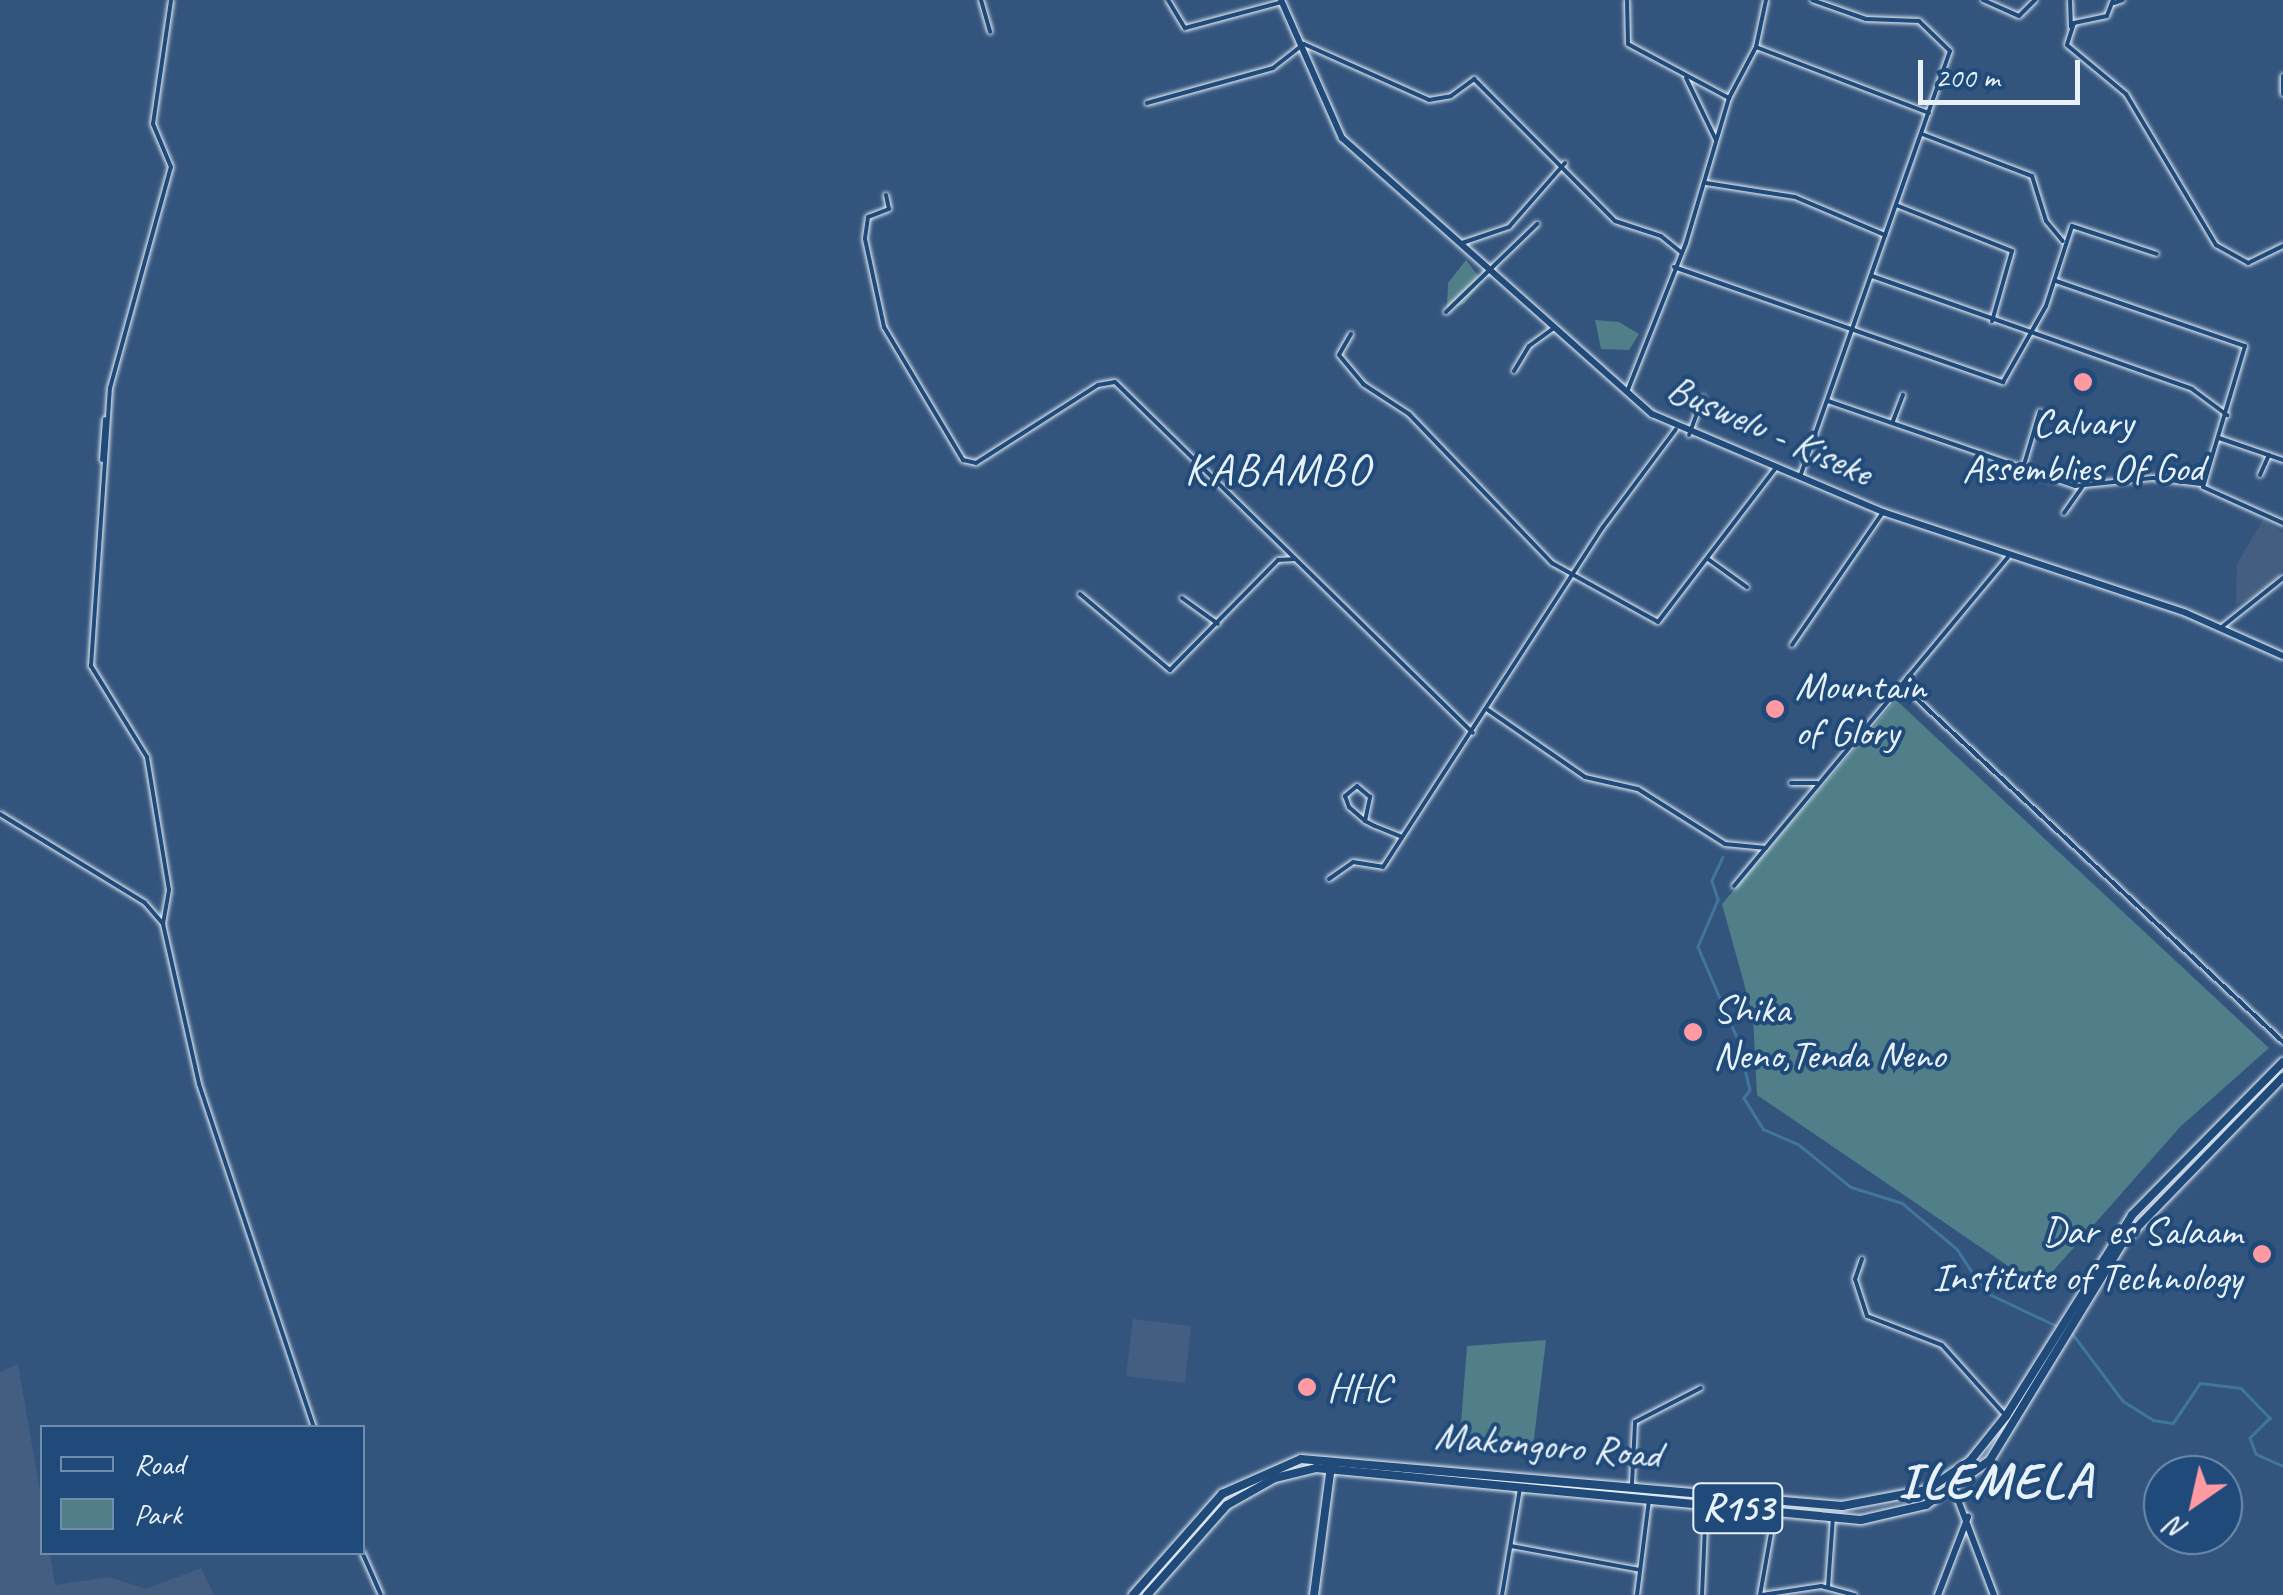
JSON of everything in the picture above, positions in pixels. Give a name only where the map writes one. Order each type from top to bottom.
[{"type":"main road","name":"Buswelu - Kiseke","points":[[1282,1],[1304,44],[1338,133],[1626,394],[1676,429],[2008,558],[2223,626],[2283,656]]},
{"type":"main road","name":"Makongoro Road","points":[[1147,1595],[1242,1495],[1288,1474],[1330,1468],[1833,1518],[1902,1515],[1956,1490],[1999,1447],[2073,1310],[2139,1208],[2283,1062]]},
{"type":"main road","name":"Makongoro Road","points":[[2073,1310],[2140,1220],[2283,1076]]},
{"type":"main road","name":"Makongoro Road","points":[[1133,1595],[1235,1484],[1285,1462],[1331,1456],[1842,1506],[1902,1500],[1949,1479],[2006,1416],[2057,1338]]},
{"type":"main road","points":[[1314,1595],[1331,1456]]},
{"type":"main road","points":[[1949,1479],[1968,1516],[1994,1595]]},
{"type":"main road","points":[[1938,1595],[1968,1516]]},
{"type":"street","points":[[170,0],[152,124],[170,167],[107,412],[91,666],[147,756],[169,890],[163,924],[199,1084],[313,1425]]},
{"type":"street","points":[[981,0],[990,32]]},
{"type":"street","points":[[1168,0],[1185,28],[1282,1]]},
{"type":"street","points":[[1627,0],[1628,44],[1730,98]]},
{"type":"street","points":[[1626,394],[1682,253],[1695,197],[1706,183],[1730,98],[1756,47],[1766,0]]},
{"type":"street","points":[[1800,479],[1950,51],[1943,40],[1912,18],[1866,20],[1812,0]]},
{"type":"street","points":[[1983,0],[2019,16],[2035,0]]},
{"type":"street","points":[[2070,0],[2067,45],[2126,94],[2216,246],[2248,263],[2283,246]]},
{"type":"street","points":[[2070,27],[2107,16],[2113,1],[2123,0]]},
{"type":"street","points":[[1147,103],[1273,68],[1304,44],[1429,100],[1474,79],[1565,163],[1615,221],[1661,236],[1682,253]]},
{"type":"street","points":[[1756,47],[1930,113]]},
{"type":"street","points":[[2283,76],[2283,94]]},
{"type":"street","points":[[1685,77],[1716,140]]},
{"type":"street","points":[[1922,134],[2032,176],[2046,220],[2063,240]]},
{"type":"street","points":[[1460,244],[1509,226],[1565,163]]},
{"type":"street","points":[[1706,183],[1796,197],[1886,235]]},
{"type":"street","points":[[886,196],[889,209],[868,218],[865,239],[884,327],[964,460],[976,463],[1098,385],[1115,382],[1473,733]]},
{"type":"street","points":[[1896,205],[2012,250],[1992,322]]},
{"type":"street","points":[[1446,312],[1494,272],[1538,224]]},
{"type":"street","points":[[1674,268],[1997,382],[2011,379],[2056,281],[2063,240],[2078,224],[2158,254]]},
{"type":"street","points":[[1871,276],[1992,322],[2205,394],[2227,416]]},
{"type":"street","points":[[2056,281],[2245,346],[2227,416],[2203,484],[2208,494],[2283,522]]},
{"type":"street","points":[[1514,371],[1528,346],[1554,328]]},
{"type":"street","points":[[1351,334],[1338,354],[1363,384],[1409,414],[1552,563],[1663,622],[1775,469]]},
{"type":"street","points":[[1893,421],[1904,395]]},
{"type":"street","points":[[1689,435],[1704,397]]},
{"type":"street","points":[[1828,401],[2082,488],[2153,478],[2203,484]]},
{"type":"street","points":[[2023,468],[2040,411]]},
{"type":"street","points":[[1330,879],[1352,862],[1380,869],[1676,429]]},
{"type":"street","points":[[2219,438],[2283,460]]},
{"type":"street","points":[[2260,475],[2269,455]]},
{"type":"street","points":[[2064,513],[2082,488]]},
{"type":"street","points":[[1792,645],[1883,512]]},
{"type":"street","points":[[1080,594],[1166,670],[1218,624],[1278,560],[1295,558]]},
{"type":"street","points":[[1734,886],[2008,558]]},
{"type":"street","points":[[1708,559],[1747,587]]},
{"type":"street","points":[[2223,626],[2283,578]]},
{"type":"street","points":[[1182,598],[1218,624]]},
{"type":"street","points":[[1903,686],[2283,1042]]},
{"type":"street","points":[[1488,710],[1586,778],[1638,789],[1725,844],[1766,848]]},
{"type":"street","points":[[1791,783],[1817,783]]},
{"type":"street","points":[[1365,820],[1370,797],[1356,786],[1345,801],[1365,820],[1402,837]]},
{"type":"street","points":[[0,814],[145,902],[163,924]]},
{"type":"street","points":[[1862,1259],[1855,1279],[1867,1316],[1942,1345],[2006,1416]]},
{"type":"street","points":[[1632,1484],[1635,1422],[1701,1388]]},
{"type":"street","points":[[1502,1595],[1521,1484]]},
{"type":"street","points":[[1637,1595],[1649,1498]]},
{"type":"street","points":[[1702,1595],[1706,1504]]},
{"type":"street","points":[[1774,1511],[1761,1595],[1828,1587],[1855,1595]]},
{"type":"street","points":[[1828,1587],[1833,1518]]},
{"type":"street","points":[[1511,1546],[1640,1570]]},
{"type":"street","points":[[363,1555],[382,1595]]},
{"type":"shaded area","points":[[2263,520],[2283,533],[2283,569],[2267,593],[2236,604],[2237,564]]},
{"type":"shaded area","points":[[1133,1319],[1191,1326],[1185,1383],[1126,1376]]},
{"type":"shaded area","points":[[18,1364],[40,1491],[40,1555],[50,1555],[55,1585],[109,1577],[146,1589],[201,1568],[214,1595],[0,1595],[0,1372]]},
{"type":"green space","points":[[1466,260],[1482,281],[1464,304],[1447,308],[1448,283]]},
{"type":"green space","points":[[1595,320],[1619,322],[1639,334],[1629,350],[1601,349]]},
{"type":"green space","points":[[1896,700],[2269,1048],[2180,1127],[2039,1287],[1757,1095],[1753,1016],[1722,904]]},
{"type":"green space","points":[[1546,1340],[1532,1455],[1459,1449],[1467,1346]]},
{"type":"waterway","points":[[1723,857],[1712,881],[1718,900],[1698,947],[1738,1040],[1750,1090],[1744,1098],[1763,1129],[1798,1144],[1851,1187],[1902,1203],[1957,1249],[1985,1292],[2061,1328]]},
{"type":"waterway","points":[[2072,1333],[2123,1401],[2153,1420],[2173,1423],[2200,1383],[2241,1388],[2270,1418],[2250,1438],[2256,1454],[2283,1466]]},
{"type":"place","name":"Calvary Assemblies Of God","points":[[2083,382]]},
{"type":"place","name":"Mountain of Glory","points":[[1775,709]]},
{"type":"place","name":"Shika Neno,Tenda Neno","points":[[1693,1032]]},
{"type":"place","name":"Dar es Salaam Institute of Technology","points":[[2262,1254]]},
{"type":"place","name":"HHC","points":[[1307,1387]]},
{"type":"district","name":"KABAMBO","points":[[1278,470]]},
{"type":"district","name":"ILEMELA","points":[[1996,1481]]}]
